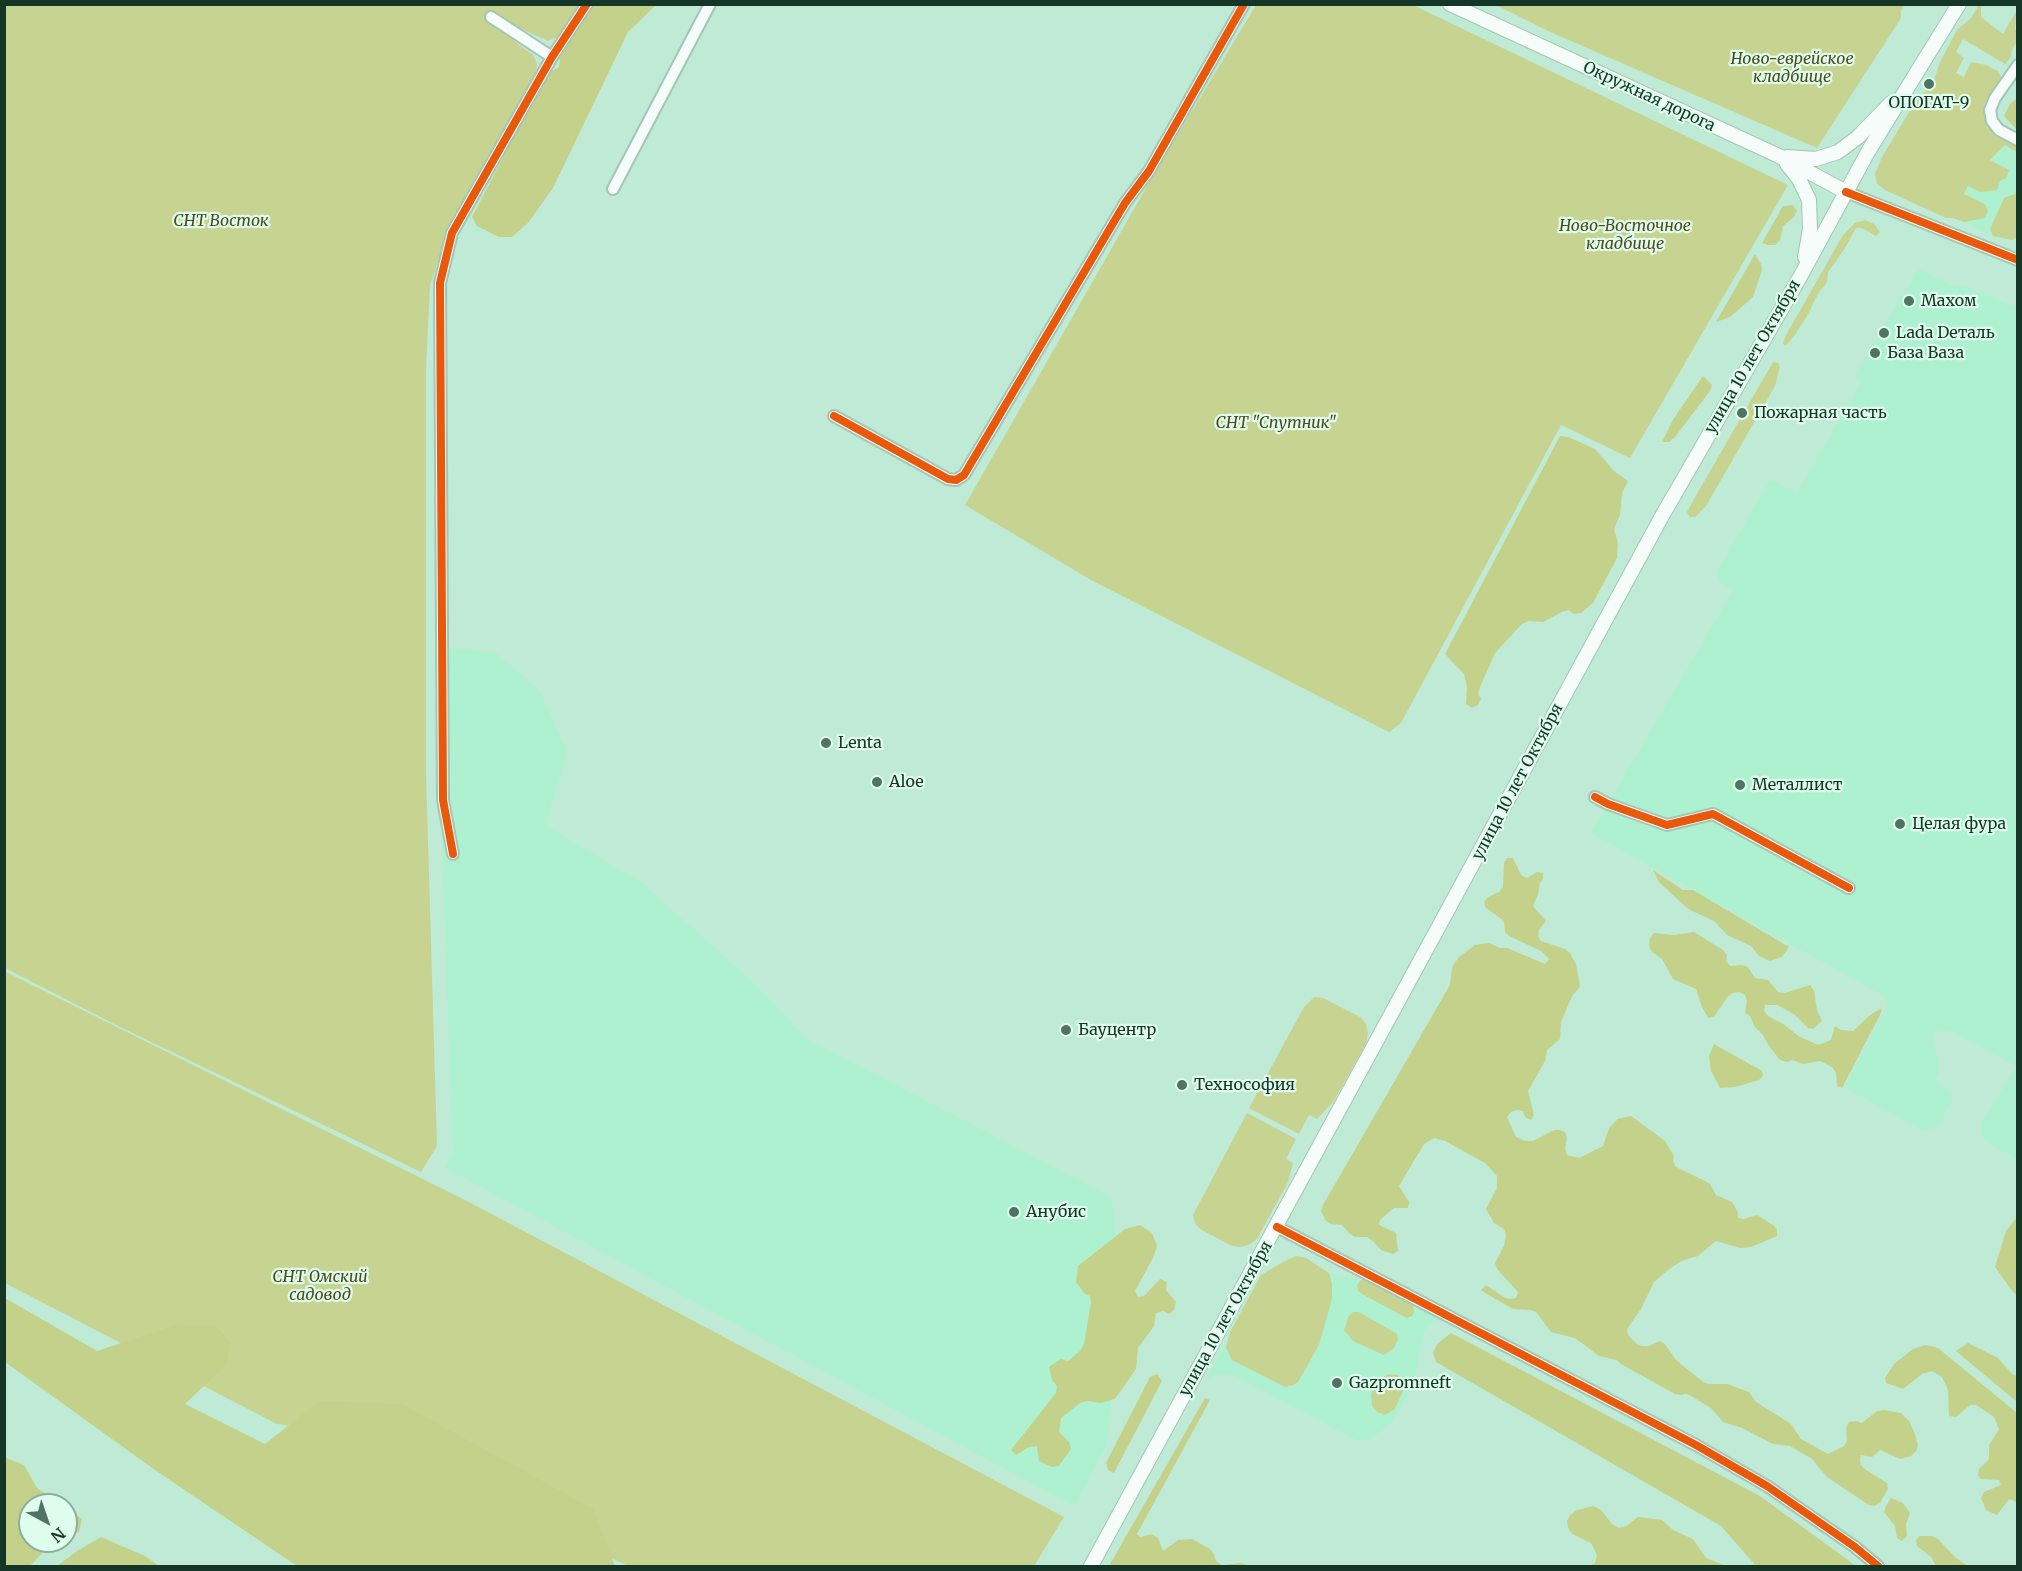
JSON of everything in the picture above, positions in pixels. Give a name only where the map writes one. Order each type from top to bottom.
[{"type":"main road","name":"Окружная дорога","points":[[1450,4],[1779,156],[1846,192]]},
{"type":"main road","name":"улица 10 лет Октября","points":[[1091,1566],[1662,516],[1800,277],[1846,192],[1959,4]]},
{"type":"main road","points":[[1779,156],[1816,159],[1838,152],[1858,137],[1905,92]]},
{"type":"main road","points":[[1779,156],[1794,171],[1809,200],[1810,229],[1800,277]]},
{"type":"street","points":[[453,854],[443,800],[440,283],[452,233],[552,57],[587,4]]},
{"type":"street","points":[[613,189],[710,4]]},
{"type":"street","points":[[834,416],[948,478],[956,480],[964,475],[1125,203],[1149,171],[1244,4]]},
{"type":"street","points":[[491,17],[552,57]]},
{"type":"street","points":[[2018,65],[1995,98],[1990,110],[1992,121],[1999,130],[2018,140]]},
{"type":"street","points":[[1846,192],[2018,260]]},
{"type":"street","points":[[1595,797],[1666,825],[1713,814],[1849,888]]},
{"type":"street","points":[[1277,1227],[1696,1445],[1767,1486],[1855,1547],[1878,1566]]},
{"type":"shaded area","points":[[587,5],[656,5],[628,32],[553,188],[528,223],[512,237],[499,237],[477,226],[472,217],[539,89],[552,71],[559,67],[561,47]]},
{"type":"shaded area","points":[[2017,98],[2017,130],[2004,116],[2010,104]]},
{"type":"shaded area","points":[[2005,145],[2017,152],[2017,237],[2012,240],[1993,236],[1964,222],[1980,220],[1985,203],[1964,194],[1968,186]]},
{"type":"shaded area","points":[[1793,205],[1797,211],[1794,217],[1783,226],[1780,240],[1775,245],[1762,243],[1783,206]]},
{"type":"shaded area","points":[[1755,254],[1762,270],[1753,297],[1730,317],[1716,322]]},
{"type":"shaded area","points":[[1919,269],[1950,285],[1964,286],[2017,308],[2017,1066],[1949,1030],[1932,1032],[1940,1072],[1934,1081],[1954,1095],[1938,1127],[1923,1131],[1845,1087],[1889,1002],[1879,993],[1591,833],[1733,591],[1720,583],[1716,574],[1769,482],[1776,482],[1797,493],[1862,381],[1854,376]]},
{"type":"shaded area","points":[[1703,376],[1712,385],[1710,391],[1675,437],[1669,442],[1662,442],[1674,418]]},
{"type":"shaded area","points":[[1560,436],[1568,437],[1595,449],[1614,471],[1628,481],[1622,493],[1620,515],[1614,529],[1618,543],[1617,558],[1593,603],[1581,613],[1574,614],[1569,610],[1543,622],[1529,621],[1522,624],[1495,653],[1478,693],[1481,699],[1478,705],[1472,708],[1466,704],[1467,687],[1464,674],[1445,654]]},
{"type":"shaded area","points":[[435,647],[496,653],[540,691],[567,751],[545,825],[642,883],[754,983],[807,1039],[1111,1197],[1119,1264],[1108,1442],[1074,1506],[444,1167],[453,1153]]},
{"type":"shaded area","points":[[1507,858],[1513,858],[1521,875],[1527,878],[1537,872],[1543,873],[1533,906],[1546,921],[1539,930],[1538,936],[1541,941],[1570,953],[1576,964],[1580,987],[1572,996],[1561,1022],[1560,1039],[1547,1050],[1545,1061],[1528,1091],[1534,1115],[1531,1120],[1525,1117],[1523,1111],[1517,1110],[1511,1112],[1507,1117],[1516,1137],[1533,1141],[1554,1130],[1560,1130],[1565,1132],[1567,1138],[1565,1149],[1567,1155],[1579,1158],[1603,1146],[1609,1128],[1618,1119],[1631,1116],[1665,1141],[1674,1156],[1673,1161],[1676,1167],[1710,1184],[1716,1195],[1732,1202],[1738,1212],[1738,1218],[1744,1219],[1757,1215],[1777,1229],[1777,1236],[1751,1247],[1740,1248],[1716,1241],[1698,1256],[1681,1261],[1668,1270],[1654,1282],[1641,1309],[1627,1329],[1628,1335],[1642,1346],[1649,1346],[1660,1341],[1665,1344],[1676,1360],[1703,1382],[1727,1384],[1749,1392],[1756,1402],[1791,1424],[1801,1439],[1828,1454],[1844,1446],[1849,1422],[1862,1423],[1877,1411],[1901,1413],[1909,1421],[1915,1434],[1918,1446],[1916,1451],[1911,1456],[1900,1459],[1880,1450],[1872,1457],[1861,1455],[1861,1465],[1887,1483],[1888,1489],[1880,1503],[1874,1506],[1869,1505],[1827,1477],[1812,1459],[1790,1446],[1773,1444],[1742,1428],[1723,1422],[1711,1408],[1691,1396],[1675,1394],[1617,1360],[1599,1356],[1575,1338],[1551,1332],[1536,1312],[1513,1309],[1481,1290],[1486,1285],[1510,1299],[1516,1298],[1518,1292],[1497,1269],[1495,1263],[1504,1246],[1506,1235],[1504,1229],[1494,1223],[1486,1209],[1497,1188],[1497,1176],[1485,1163],[1445,1141],[1434,1138],[1424,1144],[1399,1186],[1409,1202],[1408,1208],[1394,1208],[1380,1220],[1379,1225],[1396,1233],[1398,1251],[1393,1254],[1381,1250],[1367,1237],[1355,1237],[1342,1225],[1326,1221],[1321,1211],[1323,1205],[1450,985],[1452,967],[1459,957],[1475,945],[1489,943],[1545,964],[1549,959],[1541,951],[1509,936],[1505,932],[1504,921],[1485,907],[1484,902],[1488,897],[1499,892],[1503,887],[1504,863]]},
{"type":"shaded area","points":[[1653,870],[1683,890],[1693,890],[1789,947],[1782,957],[1770,961],[1759,956],[1751,946],[1727,935],[1714,921],[1688,909],[1659,882]]},
{"type":"shaded area","points":[[1694,932],[1723,950],[1730,966],[1748,967],[1755,978],[1768,980],[1778,992],[1785,993],[1810,985],[1814,991],[1817,1010],[1822,1021],[1813,1029],[1808,1028],[1794,1014],[1777,1005],[1765,1005],[1764,1011],[1800,1037],[1818,1045],[1831,1040],[1835,1026],[1841,1030],[1853,1031],[1870,1015],[1882,1008],[1842,1088],[1837,1086],[1836,1073],[1832,1067],[1820,1061],[1803,1064],[1792,1060],[1787,1062],[1780,1060],[1755,1027],[1750,1016],[1745,1013],[1747,1001],[1745,995],[1739,992],[1728,996],[1714,1017],[1708,1018],[1696,989],[1673,979],[1662,959],[1651,951],[1649,945],[1654,933],[1675,935]]},
{"type":"shaded area","points":[[1714,1044],[1762,1071],[1763,1076],[1759,1080],[1735,1087],[1720,1088],[1711,1071],[1709,1056]]},
{"type":"shaded area","points":[[2017,1069],[2017,1159],[1985,1141],[1980,1126],[2013,1071]]},
{"type":"shaded area","points":[[2017,1217],[2017,1295],[1995,1267],[2006,1231]]},
{"type":"shaded area","points":[[1140,1225],[1152,1233],[1157,1246],[1135,1291],[1138,1297],[1144,1296],[1160,1279],[1167,1282],[1166,1290],[1176,1302],[1174,1310],[1169,1314],[1163,1311],[1156,1313],[1154,1326],[1138,1348],[1136,1369],[1115,1399],[1101,1403],[1087,1401],[1080,1403],[1061,1418],[1059,1432],[1069,1442],[1071,1449],[1059,1466],[1052,1467],[1039,1461],[1037,1446],[1029,1447],[1016,1455],[1011,1450],[1056,1393],[1057,1386],[1052,1380],[1049,1367],[1061,1359],[1068,1361],[1080,1351],[1084,1344],[1091,1302],[1090,1296],[1084,1293],[1076,1282],[1078,1266],[1125,1229]]},
{"type":"shaded area","points":[[1296,1256],[1306,1258],[1329,1273],[1361,1280],[1367,1279],[1443,1320],[1435,1321],[1424,1331],[1413,1386],[1392,1423],[1370,1439],[1359,1441],[1233,1375],[1212,1376],[1205,1383],[1261,1275]]},
{"type":"shaded area","points":[[5,1298],[97,1351],[176,1325],[216,1326],[231,1344],[225,1366],[185,1404],[265,1444],[320,1401],[402,1404],[593,1509],[615,1566],[297,1566],[155,1470],[5,1362]]},
{"type":"shaded area","points":[[1451,1333],[1760,1496],[1856,1566],[1756,1566],[1721,1526],[1436,1362],[1433,1353],[1437,1344]]},
{"type":"shaded area","points":[[1968,1343],[1998,1358],[2012,1374],[2017,1376],[2017,1402],[1956,1351]]},
{"type":"shaded area","points":[[1926,1345],[1938,1348],[2017,1413],[2017,1502],[2009,1499],[1997,1515],[1986,1510],[1981,1498],[1984,1492],[2001,1485],[1999,1480],[1981,1479],[1978,1475],[1979,1469],[1989,1459],[1989,1445],[1999,1429],[1994,1417],[1976,1405],[1970,1405],[1956,1417],[1949,1416],[1948,1390],[1942,1377],[1932,1371],[1922,1374],[1903,1389],[1886,1383],[1885,1378],[1894,1364],[1913,1349]]},
{"type":"shaded area","points":[[1157,1374],[1162,1381],[1114,1473],[1108,1470],[1106,1463],[1150,1377]]},
{"type":"shaded area","points":[[1205,1398],[1210,1400],[1137,1534],[1140,1537],[1152,1534],[1158,1538],[1163,1551],[1178,1540],[1192,1539],[1210,1549],[1216,1561],[1222,1565],[1241,1563],[1249,1566],[1109,1566]]},
{"type":"shaded area","points":[[4,1457],[24,1465],[37,1488],[45,1493],[18,1493],[18,1553],[42,1553],[30,1566],[5,1566]]},
{"type":"shaded area","points":[[1891,1498],[1903,1503],[1910,1513],[1906,1525],[1907,1536],[1902,1541],[1897,1538],[1895,1526],[1884,1512]]},
{"type":"shaded area","points":[[1593,1506],[1601,1510],[1612,1524],[1619,1528],[1638,1517],[1662,1520],[1673,1530],[1693,1539],[1706,1558],[1726,1566],[1590,1566],[1595,1563],[1597,1555],[1591,1543],[1572,1534],[1567,1521],[1570,1515],[1577,1510]]},
{"type":"shaded area","points":[[78,1516],[82,1519],[78,1532]]},
{"type":"shaded area","points":[[1920,1536],[1932,1536],[1938,1539],[1956,1558],[1968,1566],[1936,1566],[1931,1557],[1917,1546],[1916,1540]]},
{"type":"shaded area","points":[[101,1537],[145,1556],[159,1566],[57,1566],[74,1553],[78,1553],[78,1550]]},
{"type":"green space","name":"СНТ Восток","points":[[4,5],[580,5],[558,37],[548,41],[520,28],[513,40],[533,55],[537,63],[537,73],[448,232],[430,285],[426,369],[426,773],[437,1146],[421,1172],[116,1025],[5,968]]},
{"type":"green space","name":"СНТ \"Спутник\"","points":[[1256,5],[1413,5],[1788,185],[1630,458],[1561,425],[1401,723],[1389,732],[1091,580],[965,505],[1154,174]]},
{"type":"green space","name":"Ново-еврейское кладбище","points":[[1496,5],[1905,5],[1901,10],[1901,18],[1817,148],[1548,31]]},
{"type":"green space","points":[[1979,5],[1983,5],[1981,17],[2003,34],[2017,10],[2015,29],[2017,41],[2011,57],[2005,64],[1963,39],[1956,52],[1964,58],[1956,73],[1964,77],[1971,62],[1986,65],[1998,71],[2001,77],[1984,105],[1985,119],[1987,127],[2017,146],[2017,152],[2005,145],[1990,160],[2009,170],[2006,178],[2000,181],[1997,190],[1980,192],[1968,186],[1964,194],[1985,204],[1988,211],[1985,218],[1964,222],[1946,218],[1885,190],[1877,184],[1875,174],[1882,157],[1918,97],[1926,91],[1935,78],[1939,64],[1957,30],[1971,18]]},
{"type":"green space","points":[[2017,193],[2017,237],[2012,240],[1993,236],[1990,229],[2004,198]]},
{"type":"green space","points":[[1865,220],[1874,224],[1880,232],[1876,236],[1862,228],[1856,228],[1828,272],[1827,282],[1806,318],[1785,346],[1783,343],[1785,337],[1843,235],[1855,223]]},
{"type":"green space","points":[[1773,362],[1778,363],[1780,367],[1775,386],[1706,506],[1695,517],[1690,517],[1687,512]]},
{"type":"green space","name":"СНТ Омский садовод","points":[[4,971],[467,1201],[1064,1517],[1034,1566],[628,1566],[543,1525],[383,1437],[277,1424],[5,1283]]},
{"type":"green space","points":[[1314,997],[1323,998],[1360,1017],[1366,1024],[1368,1033],[1366,1044],[1333,1102],[1317,1119],[1309,1115],[1299,1134],[1249,1108],[1304,1007]]},
{"type":"green space","points":[[1247,1113],[1296,1139],[1286,1159],[1293,1163],[1288,1182],[1257,1239],[1241,1247],[1232,1246],[1200,1229],[1193,1215]]},
{"type":"green space","points":[[1296,1256],[1306,1258],[1329,1273],[1332,1299],[1319,1345],[1298,1382],[1285,1387],[1232,1360],[1226,1348],[1230,1332],[1261,1275]]},
{"type":"green space","points":[[1367,1279],[1413,1305],[1412,1316],[1407,1318],[1358,1291],[1357,1285],[1361,1280]]},
{"type":"green space","points":[[1353,1312],[1359,1312],[1397,1334],[1398,1339],[1394,1348],[1384,1355],[1353,1341],[1344,1330]]},
{"type":"green space","points":[[1389,1374],[1398,1375],[1404,1389],[1395,1409],[1385,1415],[1377,1412],[1372,1406],[1371,1394],[1377,1380]]},
{"type":"cycle path","points":[[453,854],[443,800],[440,283],[452,233],[552,57],[587,4]]},
{"type":"cycle path","points":[[834,416],[948,479],[956,480],[964,475],[1125,203],[1149,171],[1244,4]]},
{"type":"cycle path","points":[[1846,192],[2018,260]]},
{"type":"cycle path","points":[[1595,797],[1608,804],[1667,825],[1713,814],[1849,888]]},
{"type":"cycle path","points":[[1277,1227],[1696,1445],[1767,1486],[1855,1547],[1878,1566]]},
{"type":"place","name":"ОПОГАТ-9","points":[[1929,84]]},
{"type":"place","name":"Махом","points":[[1909,301]]},
{"type":"place","name":"Lada Dеталь","points":[[1884,333]]},
{"type":"place","name":"База Ваза","points":[[1875,353]]},
{"type":"place","name":"Пожарная часть","points":[[1742,413]]},
{"type":"place","name":"Lenta","points":[[826,743]]},
{"type":"place","name":"Aloe","points":[[877,782]]},
{"type":"place","name":"Металлист","points":[[1740,785]]},
{"type":"place","name":"Целая фура","points":[[1900,824]]},
{"type":"place","name":"Бауцентр","points":[[1066,1030]]},
{"type":"place","name":"Технософия","points":[[1182,1085]]},
{"type":"place","name":"Анубис","points":[[1014,1212]]},
{"type":"place","name":"Gazpromneft","points":[[1337,1383]]},
{"type":"park label","name":"Ново-Восточное кладбище","points":[[1625,235]]}]
